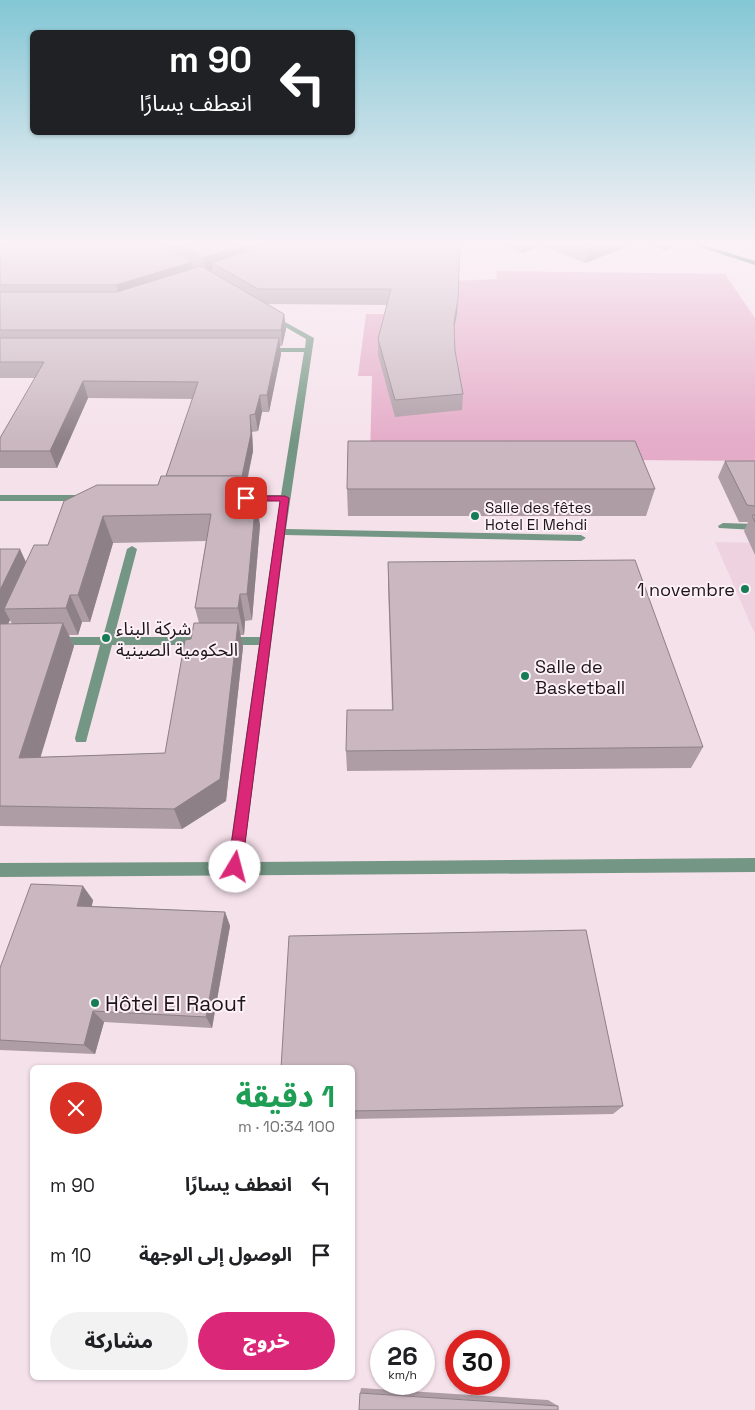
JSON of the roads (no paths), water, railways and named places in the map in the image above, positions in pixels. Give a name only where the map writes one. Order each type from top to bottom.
[{"type":"street","points":[[235,867],[280,532],[310,338],[263,311]]},
{"type":"street","points":[[259,350],[309,350]]},
{"type":"street","points":[[0,498],[69,503],[100,498]]},
{"type":"street","points":[[226,498],[285,498]]},
{"type":"street","points":[[723,526],[755,527]]},
{"type":"street","points":[[280,532],[582,538]]},
{"type":"street","points":[[81,738],[132,549]]},
{"type":"street","points":[[48,641],[265,641]]},
{"type":"street","points":[[0,870],[755,865]]},
{"type":"place","name":"Salle des fêtes Hotel El Mehdi","points":[[475,516]]},
{"type":"place","name":"1 novembre","points":[[745,589]]},
{"type":"place","name":"شركة البناء الحكومية الصينية","points":[[106,638]]},
{"type":"place","name":"Salle de Basketball","points":[[525,676]]},
{"type":"place","name":"Hôtel El Raouf","points":[[95,1003]]}]
